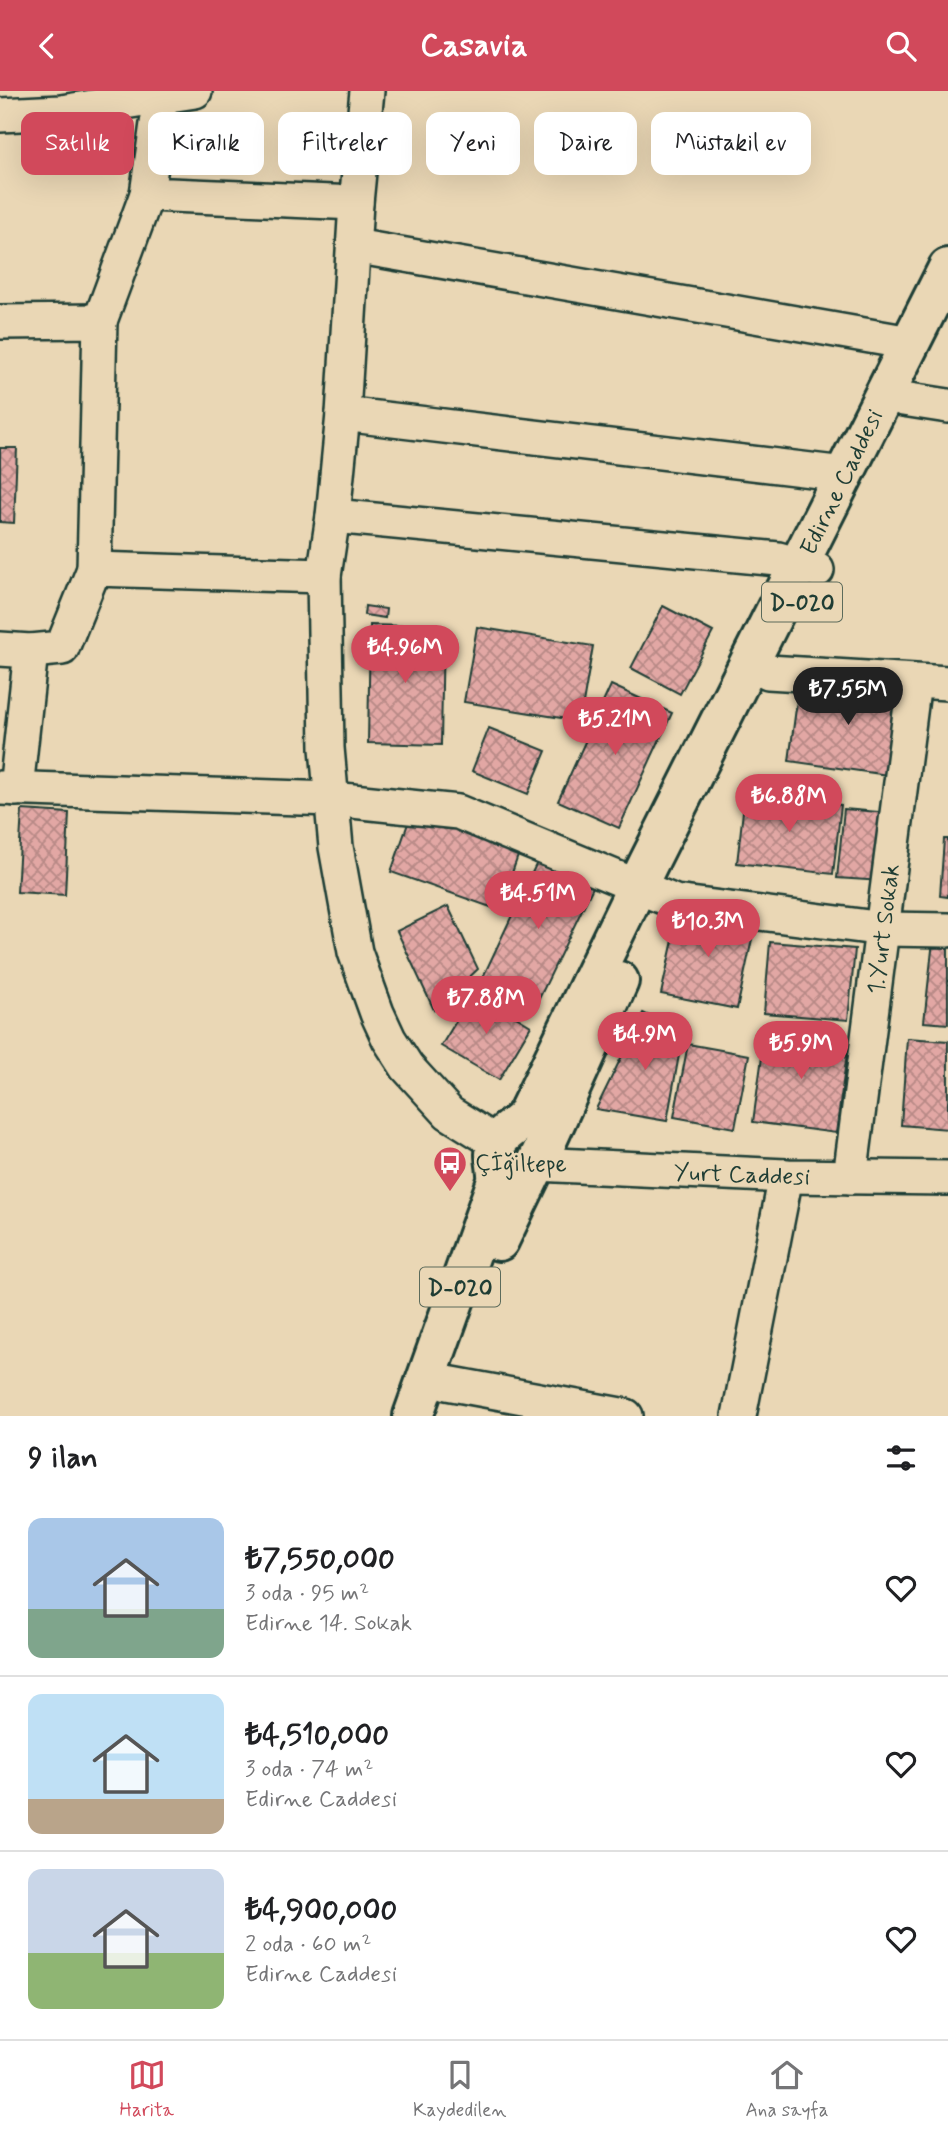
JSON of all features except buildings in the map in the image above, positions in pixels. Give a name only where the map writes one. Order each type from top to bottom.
[{"type":"highway","name":"Edirne Caddesi","points":[[441,1400],[471,1308],[500,1239],[526,1116],[649,890],[723,746],[768,672],[844,474],[948,268]]},
{"type":"highway","name":"Edirne Caddesi","points":[[649,890],[648,863],[948,310]]},
{"type":"highway","name":"Edirne Caddesi","points":[[413,1416],[497,1181],[517,1154]]},
{"type":"street","points":[[0,114],[62,102],[161,96],[195,91]]},
{"type":"street","points":[[367,91],[356,203],[342,414],[324,576],[327,748],[336,847],[355,952],[377,1013],[407,1067],[449,1113],[517,1154]]},
{"type":"street","points":[[161,96],[147,194],[100,321],[94,569],[62,648],[15,650],[8,788],[333,799],[458,812],[675,902],[884,929],[948,930]]},
{"type":"street","points":[[147,194],[356,203]]},
{"type":"street","points":[[354,246],[910,343]]},
{"type":"street","points":[[0,323],[100,321]]},
{"type":"street","points":[[902,399],[948,406]]},
{"type":"street","points":[[342,414],[844,474]]},
{"type":"street","points":[[332,516],[779,559],[809,567]]},
{"type":"street","points":[[94,569],[324,576]]},
{"type":"street","points":[[768,672],[948,683]]},
{"type":"street","name":"1.Yurt Sokak","points":[[850,1177],[915,682]]},
{"type":"street","name":"Yurt Caddesi","points":[[517,1154],[786,1176],[948,1178]]},
{"type":"street","points":[[739,1416],[786,1176]]},
{"type":"street","points":[[441,1400],[626,1416]]},
{"type":"place","name":"Çİğiltepe","points":[[450,1193]]}]
